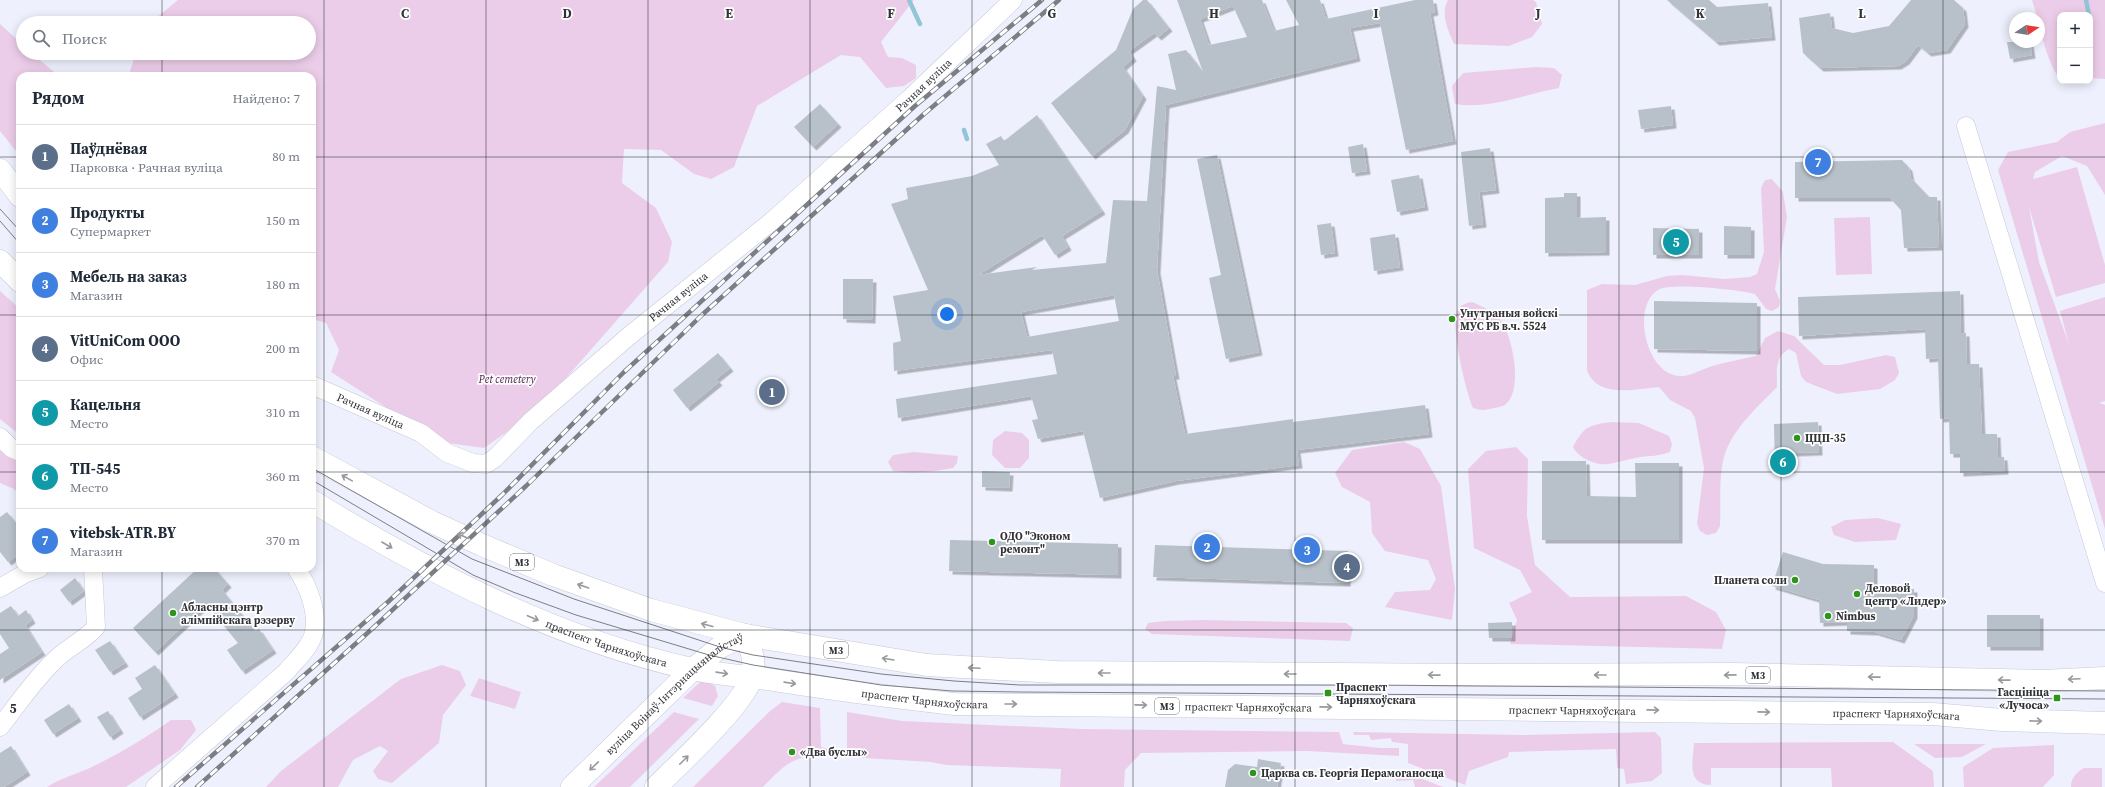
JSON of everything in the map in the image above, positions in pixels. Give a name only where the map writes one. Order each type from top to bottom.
[{"type":"main road","points":[[0,170],[16,191]]},
{"type":"main road","points":[[0,261],[16,277]]},
{"type":"main road","name":"М3","points":[[316,459],[432,522],[553,575],[651,610],[745,635],[927,665],[1057,672],[1473,676],[1734,674],[2043,681],[2105,678]]},
{"type":"main road","name":"праспект Чарняхоўскага","points":[[316,503],[404,555],[520,612],[577,636],[693,669],[954,704],[1933,714],[2002,720],[2105,723]]},
{"type":"main road","name":"вуліца Воінаў-Інтэрнацыяналістаў","points":[[572,787],[693,669],[720,646],[745,635],[753,654],[752,677],[746,689],[723,719],[656,787]]},
{"type":"street","name":"Рачная вуліца","points":[[316,387],[421,433],[447,453],[473,464],[486,464],[495,458],[531,421],[629,336],[772,221],[909,99],[1014,0]]},
{"type":"street","points":[[1966,126],[2105,583]]},
{"type":"street","points":[[0,436],[11,448],[16,450]]},
{"type":"street","points":[[0,588],[26,572]]},
{"type":"street","points":[[0,727],[38,677],[57,658],[90,635],[96,627],[93,572]]},
{"type":"street","points":[[155,787],[286,672],[304,650],[314,633],[315,613],[306,584],[298,572]]},
{"type":"green space","name":"Pet cemetery","points":[[178,0],[914,0],[881,42],[888,57],[902,58],[916,65],[916,78],[904,86],[886,88],[860,57],[841,55],[757,106],[734,167],[711,179],[694,174],[661,150],[624,149],[622,183],[656,208],[672,242],[668,262],[538,410],[484,448],[440,442],[331,372],[339,350],[326,323],[316,320],[316,72],[130,72],[134,60],[316,60],[316,16],[159,16]]},
{"type":"green space","points":[[1448,0],[1533,0],[1536,2],[1542,24],[1532,37],[1509,46],[1454,44],[1447,28],[1445,16]]},
{"type":"green space","points":[[2032,0],[2105,0],[2105,79],[2093,78],[2093,12],[2057,12],[2057,75],[2045,47],[2045,12],[2035,12]]},
{"type":"green space","points":[[0,24],[16,39],[16,60],[40,60],[54,72],[16,72],[16,151],[0,131]]},
{"type":"green space","points":[[1536,67],[1554,68],[1562,75],[1559,88],[1481,105],[1455,104],[1452,86],[1463,73]]},
{"type":"green space","points":[[2105,123],[2105,195],[2087,166],[2062,156],[2035,172],[2033,179],[2077,167],[2105,265],[2105,283],[2056,297],[2029,207],[2039,262],[2069,344],[2060,311],[2105,297],[2105,401],[2099,403],[2105,405],[2105,529],[1998,170],[2008,152],[2057,142],[2070,132]]},
{"type":"green space","points":[[1772,179],[1783,192],[1787,217],[1775,289],[1780,301],[1779,307],[1772,311],[1766,309],[1755,294],[1735,291],[1690,287],[1665,288],[1658,290],[1650,299],[1645,311],[1644,325],[1646,340],[1652,355],[1660,366],[1670,374],[1683,376],[1712,366],[1756,356],[1765,338],[1778,331],[1794,336],[1824,365],[1840,365],[1886,355],[1895,357],[1899,373],[1895,380],[1880,389],[1837,394],[1806,382],[1801,376],[1796,353],[1789,349],[1784,353],[1777,365],[1777,387],[1743,423],[1729,444],[1721,474],[1720,526],[1716,533],[1707,535],[1700,531],[1697,524],[1704,468],[1695,418],[1691,411],[1670,400],[1659,387],[1628,390],[1608,389],[1599,385],[1592,379],[1587,370],[1587,290],[1602,284],[1635,285],[1667,276],[1683,275],[1724,279],[1750,277],[1757,274],[1764,252],[1761,188],[1765,180]]},
{"type":"green space","points":[[1870,217],[1872,274],[1836,275],[1834,218]]},
{"type":"green space","points":[[0,291],[16,305],[16,432],[0,419]]},
{"type":"green space","points":[[1472,302],[1492,312],[1499,318],[1506,330],[1513,352],[1515,376],[1514,388],[1511,397],[1503,406],[1486,410],[1473,408],[1466,388],[1457,342],[1456,317],[1458,309],[1466,303]]},
{"type":"green space","points":[[1612,422],[1639,423],[1669,436],[1672,444],[1670,452],[1613,463],[1599,464],[1583,458],[1575,451],[1573,447],[1584,431],[1598,424]]},
{"type":"green space","points":[[1005,431],[1022,433],[1029,440],[1029,458],[1020,468],[1005,468],[992,455],[993,440]]},
{"type":"green space","points":[[1404,442],[1420,449],[1441,486],[1455,589],[1452,620],[1385,607],[1395,592],[1430,590],[1436,579],[1428,560],[1385,551],[1372,533],[1370,502],[1342,487],[1335,473],[1352,450]]},
{"type":"green space","points":[[0,443],[16,455],[16,491],[0,483]]},
{"type":"green space","points":[[1516,447],[1528,459],[1527,516],[1535,565],[1570,597],[1686,596],[1716,612],[1726,630],[1722,649],[1510,644],[1517,620],[1509,603],[1532,592],[1520,570],[1474,548],[1468,469],[1486,451]]},
{"type":"green space","points":[[914,452],[958,456],[957,463],[953,468],[938,471],[893,471],[888,462],[893,455]]},
{"type":"green space","points":[[1878,518],[1901,524],[1896,540],[1855,542],[1834,535],[1831,527],[1845,520]]},
{"type":"green space","points":[[1202,620],[1346,623],[1353,628],[1350,641],[1152,634],[1145,629],[1148,623]]},
{"type":"green space","points":[[442,665],[460,671],[466,685],[443,715],[439,743],[392,783],[378,779],[373,771],[388,751],[380,746],[353,760],[338,787],[266,787],[281,771],[401,679]]},
{"type":"green space","points":[[479,678],[521,692],[515,709],[470,696]]},
{"type":"green space","points":[[700,682],[708,682],[715,686],[718,696],[712,706],[683,698]]},
{"type":"green space","points":[[782,702],[820,708],[821,747],[833,750],[833,756],[810,756],[794,761],[786,765],[763,787],[693,787],[770,711]]},
{"type":"green space","points":[[674,712],[699,719],[630,787],[594,787]]},
{"type":"green space","points":[[847,712],[902,721],[1082,729],[1339,732],[1343,744],[1380,748],[1399,748],[1399,756],[1307,751],[1141,753],[1125,770],[1124,787],[1060,787],[1061,769],[946,765],[931,762],[847,757]]},
{"type":"green space","points":[[171,720],[191,720],[196,730],[180,750],[126,787],[47,787],[113,756]]},
{"type":"green space","points":[[1353,732],[1523,735],[1655,732],[1661,738],[1662,773],[1652,781],[1626,784],[1624,769],[1617,768],[1616,749],[1509,752],[1508,757],[1469,771],[1465,785],[1408,763],[1408,744],[1392,742],[1391,738],[1371,740],[1369,735],[1354,735]]},
{"type":"green space","points":[[1893,742],[1933,771],[1934,787],[1832,787],[1831,768],[1711,768],[1711,785],[1703,784],[1698,781],[1694,776],[1692,764],[1694,743]]},
{"type":"green space","points":[[1914,744],[1986,744],[1962,757],[1935,758]]},
{"type":"green space","points":[[2054,745],[2054,775],[2043,787],[1964,787],[1963,767],[1993,748]]},
{"type":"green space","points":[[2084,768],[2102,768],[2102,787],[2071,787],[2074,776]]},
{"type":"green space","points":[[1407,773],[1443,787],[1415,787],[1413,780],[1396,781],[1395,774]]},
{"type":"building","points":[[1143,0],[1147,0],[1169,28],[1158,37],[1154,33],[1129,51],[1133,58],[1123,67],[1143,96],[1125,130],[1092,156],[1051,103],[1116,50],[1133,9]]},
{"type":"building","points":[[1177,0],[1262,0],[1274,31],[1299,25],[1286,0],[1320,0],[1326,19],[1415,0],[1433,0],[1435,12],[1430,13],[1453,141],[1406,150],[1380,23],[1350,28],[1357,58],[1166,105],[1157,270],[1176,376],[1173,376],[1185,434],[1293,419],[1293,422],[1425,405],[1429,434],[1297,450],[1299,465],[1176,481],[1100,498],[1083,431],[1038,439],[1032,420],[1038,419],[1031,396],[898,418],[896,399],[1057,374],[1052,350],[894,371],[893,343],[901,341],[893,296],[928,290],[891,204],[908,199],[906,188],[972,176],[999,165],[986,144],[1001,136],[1004,141],[1037,115],[1102,211],[1062,236],[1068,247],[1055,255],[1042,235],[978,275],[1037,267],[1032,270],[1106,263],[1113,200],[1147,201],[1157,86],[1176,90],[1168,54],[1186,50],[1203,72]],"holes":[[[1233,6],[1247,37],[1209,45],[1200,19]],[[1114,295],[1119,321],[1027,337],[1021,312]]]},
{"type":"building","points":[[1667,0],[1709,0],[1717,7],[1768,3],[1772,37],[1716,42]]},
{"type":"building","points":[[1911,0],[1954,0],[1963,8],[1965,24],[1947,50],[1928,53],[1918,45],[1906,61],[1898,66],[1820,68],[1803,53],[1799,18],[1830,13],[1832,28],[1853,33],[1889,26]]},
{"type":"building","points":[[2007,42],[2009,42],[2009,48],[2031,48],[2032,55],[2010,59]]},
{"type":"building","points":[[820,104],[838,124],[813,147],[794,127]]},
{"type":"building","points":[[1671,106],[1673,125],[1641,129],[1638,110]]},
{"type":"building","points":[[1363,144],[1367,171],[1352,173],[1348,147]]},
{"type":"building","points":[[1490,148],[1496,190],[1479,192],[1483,224],[1469,226],[1461,152]]},
{"type":"building","points":[[1217,155],[1259,352],[1226,359],[1209,278],[1221,275],[1197,159]]},
{"type":"building","points":[[1902,160],[1909,168],[1911,178],[1929,197],[1937,197],[1939,247],[1904,248],[1901,210],[1890,198],[1795,198],[1795,162]]},
{"type":"building","points":[[1419,175],[1425,207],[1397,212],[1391,180]]},
{"type":"building","points":[[1564,193],[1577,193],[1577,218],[1606,217],[1606,252],[1545,253],[1545,198],[1564,197]]},
{"type":"building","points":[[1331,223],[1335,253],[1321,255],[1317,225]]},
{"type":"building","points":[[1724,226],[1751,227],[1751,255],[1724,255]]},
{"type":"building","points":[[1653,228],[1699,229],[1699,255],[1653,255]]},
{"type":"building","points":[[1395,234],[1400,267],[1374,271],[1370,238]]},
{"type":"building","points":[[843,279],[873,279],[872,320],[843,319]]},
{"type":"building","points":[[1960,291],[1961,333],[1966,333],[1967,364],[1979,364],[1982,434],[1997,434],[1998,457],[2004,457],[2005,471],[1960,473],[1960,454],[1950,454],[1949,418],[1940,419],[1938,358],[1926,359],[1925,329],[1799,336],[1798,297]]},
{"type":"building","points":[[1654,301],[1757,303],[1757,351],[1654,349]]},
{"type":"building","points":[[718,353],[730,368],[716,379],[719,382],[687,408],[673,390]]},
{"type":"building","name":"ЦЦП-35","points":[[1818,422],[1819,452],[1791,453],[1791,470],[1775,470],[1774,424]]},
{"type":"building","points":[[1542,461],[1586,461],[1587,496],[1636,497],[1635,463],[1679,463],[1679,540],[1542,540]]},
{"type":"building","points":[[982,471],[1010,472],[1009,488],[982,487]]},
{"type":"building","points":[[7,512],[16,523],[16,556],[8,562],[0,552],[0,517]]},
{"type":"building","points":[[950,540],[1118,544],[1118,575],[949,571]]},
{"type":"building","points":[[1155,545],[1348,551],[1347,583],[1153,577]]},
{"type":"building","name":"Деловой центр «Лидер»","points":[[1783,552],[1823,564],[1874,565],[1874,588],[1914,589],[1914,615],[1901,640],[1875,632],[1847,631],[1847,622],[1820,623],[1819,600],[1772,586]]},
{"type":"building","name":"Абласны цэнтр алімпійскага рэзерву","points":[[194,572],[218,572],[228,584],[222,590],[255,631],[259,629],[273,650],[242,671],[227,650],[238,643],[206,604],[155,652],[133,628]]},
{"type":"building","points":[[75,578],[84,591],[69,602],[60,590]]},
{"type":"building","points":[[11,606],[18,616],[26,610],[32,620],[25,625],[42,652],[0,680],[0,654],[9,648],[0,634],[0,613]]},
{"type":"building","points":[[1987,615],[2040,615],[2040,647],[1987,647]]},
{"type":"building","points":[[1512,622],[1512,638],[1489,638],[1488,623]]},
{"type":"building","points":[[110,641],[125,663],[110,672],[95,650]]},
{"type":"building","points":[[155,665],[175,694],[140,717],[128,698],[142,689],[135,678]]},
{"type":"building","points":[[69,704],[78,718],[53,734],[44,720]]},
{"type":"building","points":[[108,711],[120,730],[110,737],[97,717]]},
{"type":"building","points":[[11,746],[27,772],[4,787],[0,787],[0,753]]},
{"type":"building","name":"Царква св. Георгія Перамоганосца","points":[[1258,759],[1281,763],[1277,787],[1225,787],[1228,770],[1235,764],[1257,767]]},
{"type":"waterway","points":[[909,0],[920,24]]},
{"type":"waterway","points":[[2086,0],[2088,12]]},
{"type":"waterway","points":[[964,130],[967,139]]},
{"type":"tram line","points":[[0,209],[16,227]]},
{"type":"tram line","points":[[0,221],[16,239]]},
{"type":"tram line","points":[[316,470],[472,559],[574,599],[720,647],[753,655],[881,674],[954,681],[1020,685],[1367,685],[2105,691]]},
{"type":"tram line","points":[[316,482],[473,575],[513,592],[576,615],[709,655],[753,665],[881,685],[952,691],[1021,692],[2105,699]]},
{"type":"railway","points":[[176,787],[389,601],[502,495],[624,372],[915,106],[1042,0]]},
{"type":"railway","points":[[197,787],[373,628],[526,486],[703,314],[924,114],[1059,0]]},
{"type":"place","name":"vitebsk-ATR.BY","points":[[1818,162]]},
{"type":"place","name":"Кацельня","points":[[1676,242]]},
{"type":"place","name":"Унутраныя войскі МУС РБ в.ч. 5524","points":[[1452,319]]},
{"type":"place","name":"Паўднёвая","points":[[772,392]]},
{"type":"place","name":"ЦЦП-35","points":[[1797,438]]},
{"type":"place","name":"ТП-545","points":[[1783,462]]},
{"type":"place","name":"ОДО \"Эконом ремонт\"","points":[[992,542]]},
{"type":"place","name":"Продукты","points":[[1207,547]]},
{"type":"place","name":"Мебель на заказ","points":[[1307,550]]},
{"type":"place","name":"VitUniCom OOO","points":[[1347,567]]},
{"type":"place","name":"Планета соли","points":[[1795,580]]},
{"type":"place","name":"Деловой центр «Лидер»","points":[[1857,594]]},
{"type":"place","name":"Абласны цэнтр алімпійскага рэзерву","points":[[173,613]]},
{"type":"place","name":"Nimbus","points":[[1828,616]]},
{"type":"place","name":"Праспект Чарняхоўскага","points":[[1328,693]]},
{"type":"place","name":"Гасцініца «Лучоса»","points":[[2057,698]]},
{"type":"place","name":"«Два буслы»","points":[[792,752]]},
{"type":"place","name":"Царква св. Георгія Перамоганосца","points":[[1253,773]]}]
